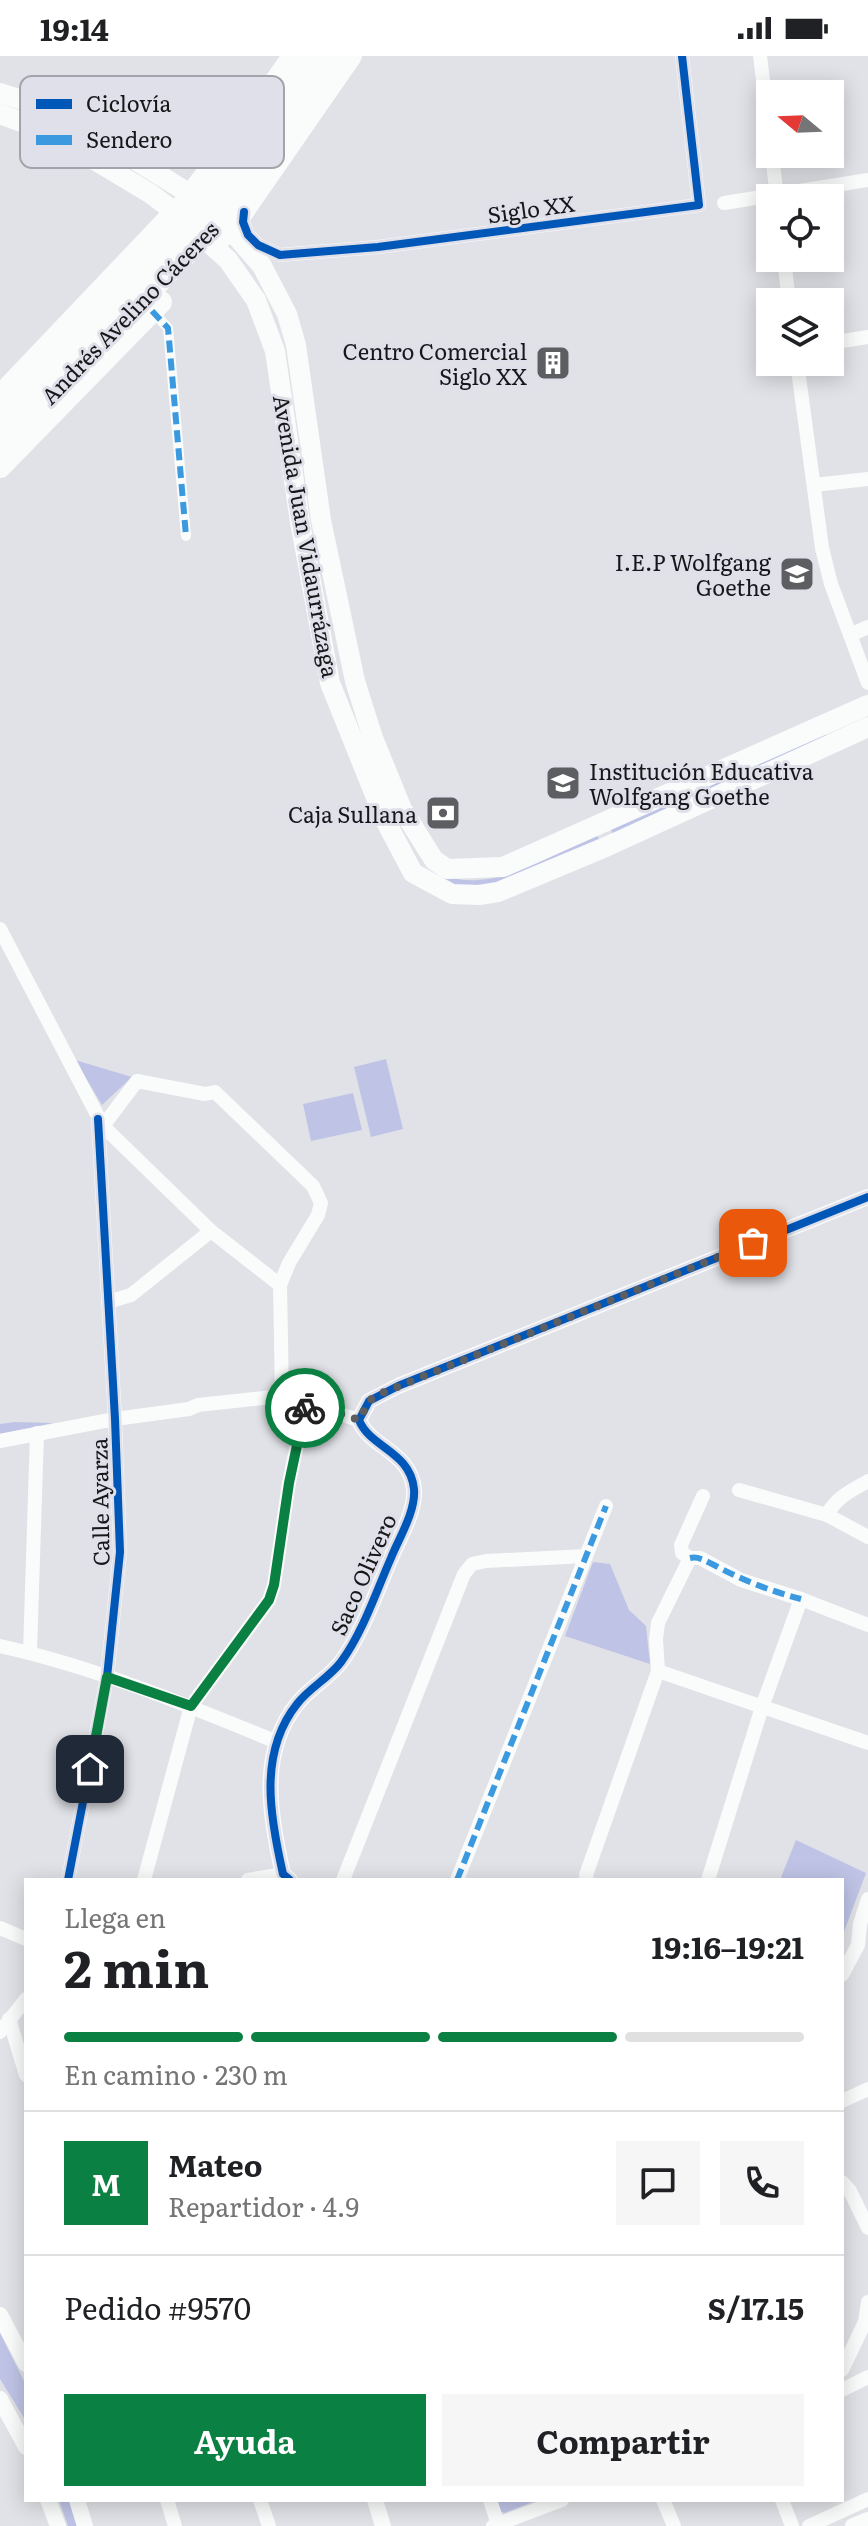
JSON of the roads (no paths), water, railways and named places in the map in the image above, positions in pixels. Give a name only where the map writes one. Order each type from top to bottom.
[{"type":"highway","name":"Andrés Avelino Cáceres","points":[[284,95],[306,64],[332,56]]},
{"type":"highway","name":"Andrés Avelino Cáceres","points":[[284,108],[306,64]]},
{"type":"highway","name":"Andrés Avelino Cáceres","points":[[0,420],[208,204],[233,168]]},
{"type":"highway","name":"Andrés Avelino Cáceres","points":[[0,444],[210,230],[239,197],[254,168]]},
{"type":"highway","points":[[0,396],[175,212]]},
{"type":"highway","points":[[0,467],[214,246]]},
{"type":"main road","name":"Andrés Avelino Cáceres","points":[[284,154],[352,56]]},
{"type":"main road","name":"Andrés Avelino Cáceres","points":[[284,89],[306,64]]},
{"type":"main road","name":"Avenida Juan Vidaurrázaga","points":[[0,93],[20,99]]},
{"type":"main road","name":"Avenida Juan Vidaurrázaga","points":[[0,114],[20,122]]},
{"type":"main road","name":"Avenida Juan Vidaurrázaga","points":[[109,168],[151,194],[214,246],[244,281],[265,320],[275,351],[300,522],[330,683],[394,840],[413,873],[452,894],[498,892],[608,846],[868,727]]},
{"type":"main road","name":"Avenida Juan Vidaurrázaga","points":[[148,168],[190,194],[262,254],[296,345],[303,375],[321,520],[355,681],[373,738],[402,809],[423,847],[434,860],[447,869],[503,867],[868,705]]},
{"type":"main road","name":"Andrés Avelino Cáceres","points":[[175,212],[213,168]]},
{"type":"main road","name":"Andrés Avelino Cáceres","points":[[214,246],[231,230],[274,168]]},
{"type":"main road","points":[[320,629],[344,624]]},
{"type":"street","name":"Siglo XX","points":[[262,254],[378,247],[699,205],[682,56]]},
{"type":"street","points":[[760,56],[763,80]]},
{"type":"street","points":[[844,184],[868,180]]},
{"type":"street","points":[[724,203],[756,199]]},
{"type":"street","points":[[244,212],[243,222],[248,235],[262,254],[244,281]]},
{"type":"street","points":[[152,311],[168,328],[186,536]]},
{"type":"street","points":[[844,341],[868,337]]},
{"type":"street","points":[[799,376],[825,560],[868,683]]},
{"type":"street","points":[[814,485],[868,479]]},
{"type":"street","points":[[850,635],[868,627]]},
{"type":"street","points":[[0,929],[100,1123],[211,1231],[280,1285]]},
{"type":"street","points":[[100,1123],[137,1081],[205,1094],[215,1092],[313,1186],[321,1203],[318,1215],[280,1285],[282,1396]]},
{"type":"street","name":"Calle Ayarza","points":[[68,1878],[107,1677],[120,1552],[100,1123]]},
{"type":"street","points":[[0,1441],[198,1405],[282,1396],[359,1420],[369,1401],[377,1395],[868,1197]]},
{"type":"street","points":[[108,1302],[131,1295],[211,1231]]},
{"type":"street","points":[[145,1878],[191,1706],[269,1600],[306,1402]]},
{"type":"street","name":"Saco Olivero","points":[[286,1877],[269,1798],[277,1742],[297,1704],[340,1664],[356,1636],[412,1504],[414,1489],[407,1468],[396,1454],[362,1427],[359,1420]]},
{"type":"street","points":[[30,1652],[37,1433]]},
{"type":"street","points":[[827,1515],[832,1504],[868,1481]]},
{"type":"street","points":[[739,1490],[827,1515],[868,1537]]},
{"type":"street","points":[[703,1496],[680,1551],[741,1580],[868,1625]]},
{"type":"street","points":[[458,1878],[606,1506]]},
{"type":"street","points":[[344,1878],[464,1574],[472,1564],[486,1561],[586,1556]]},
{"type":"street","points":[[587,1878],[658,1671],[658,1623],[690,1558]]},
{"type":"street","points":[[709,1878],[762,1707],[801,1599]]},
{"type":"street","points":[[0,1646],[30,1652],[191,1706],[277,1742]]},
{"type":"street","points":[[658,1671],[868,1743]]},
{"type":"street","points":[[844,1972],[863,1945],[860,1924],[868,1899]]},
{"type":"street","points":[[0,1928],[24,1938]]},
{"type":"street","points":[[0,2032],[24,2001]]},
{"type":"street","points":[[9,2019],[24,2068]]},
{"type":"street","points":[[844,2100],[868,2089]]},
{"type":"street","points":[[844,2184],[868,2228]]},
{"type":"street","points":[[844,2366],[865,2322],[868,2302]]},
{"type":"street","points":[[0,2315],[24,2360]]},
{"type":"street","points":[[844,2389],[868,2377]]},
{"type":"street","points":[[0,2399],[24,2443]]},
{"type":"street","points":[[809,2526],[868,2499]]},
{"type":"street","points":[[49,2502],[58,2526]]},
{"type":"street","points":[[78,2502],[85,2526]]},
{"type":"street","points":[[168,2502],[175,2526]]},
{"type":"street","points":[[261,2502],[269,2526]]},
{"type":"street","points":[[376,2502],[383,2526]]},
{"type":"street","points":[[490,2502],[496,2525],[557,2502]]},
{"type":"street","points":[[664,2502],[674,2526]]},
{"type":"street","points":[[783,2502],[792,2526]]},
{"type":"street","points":[[853,2526],[868,2520]]},
{"type":"place","name":"Centro Comercial Siglo XX","points":[[553,363]]},
{"type":"place","name":"I.E.P Wolfgang Goethe","points":[[797,574]]},
{"type":"place","name":"Institución Educativa Wolfgang Goethe","points":[[563,783]]},
{"type":"place","name":"Caja Sullana","points":[[443,813]]}]
